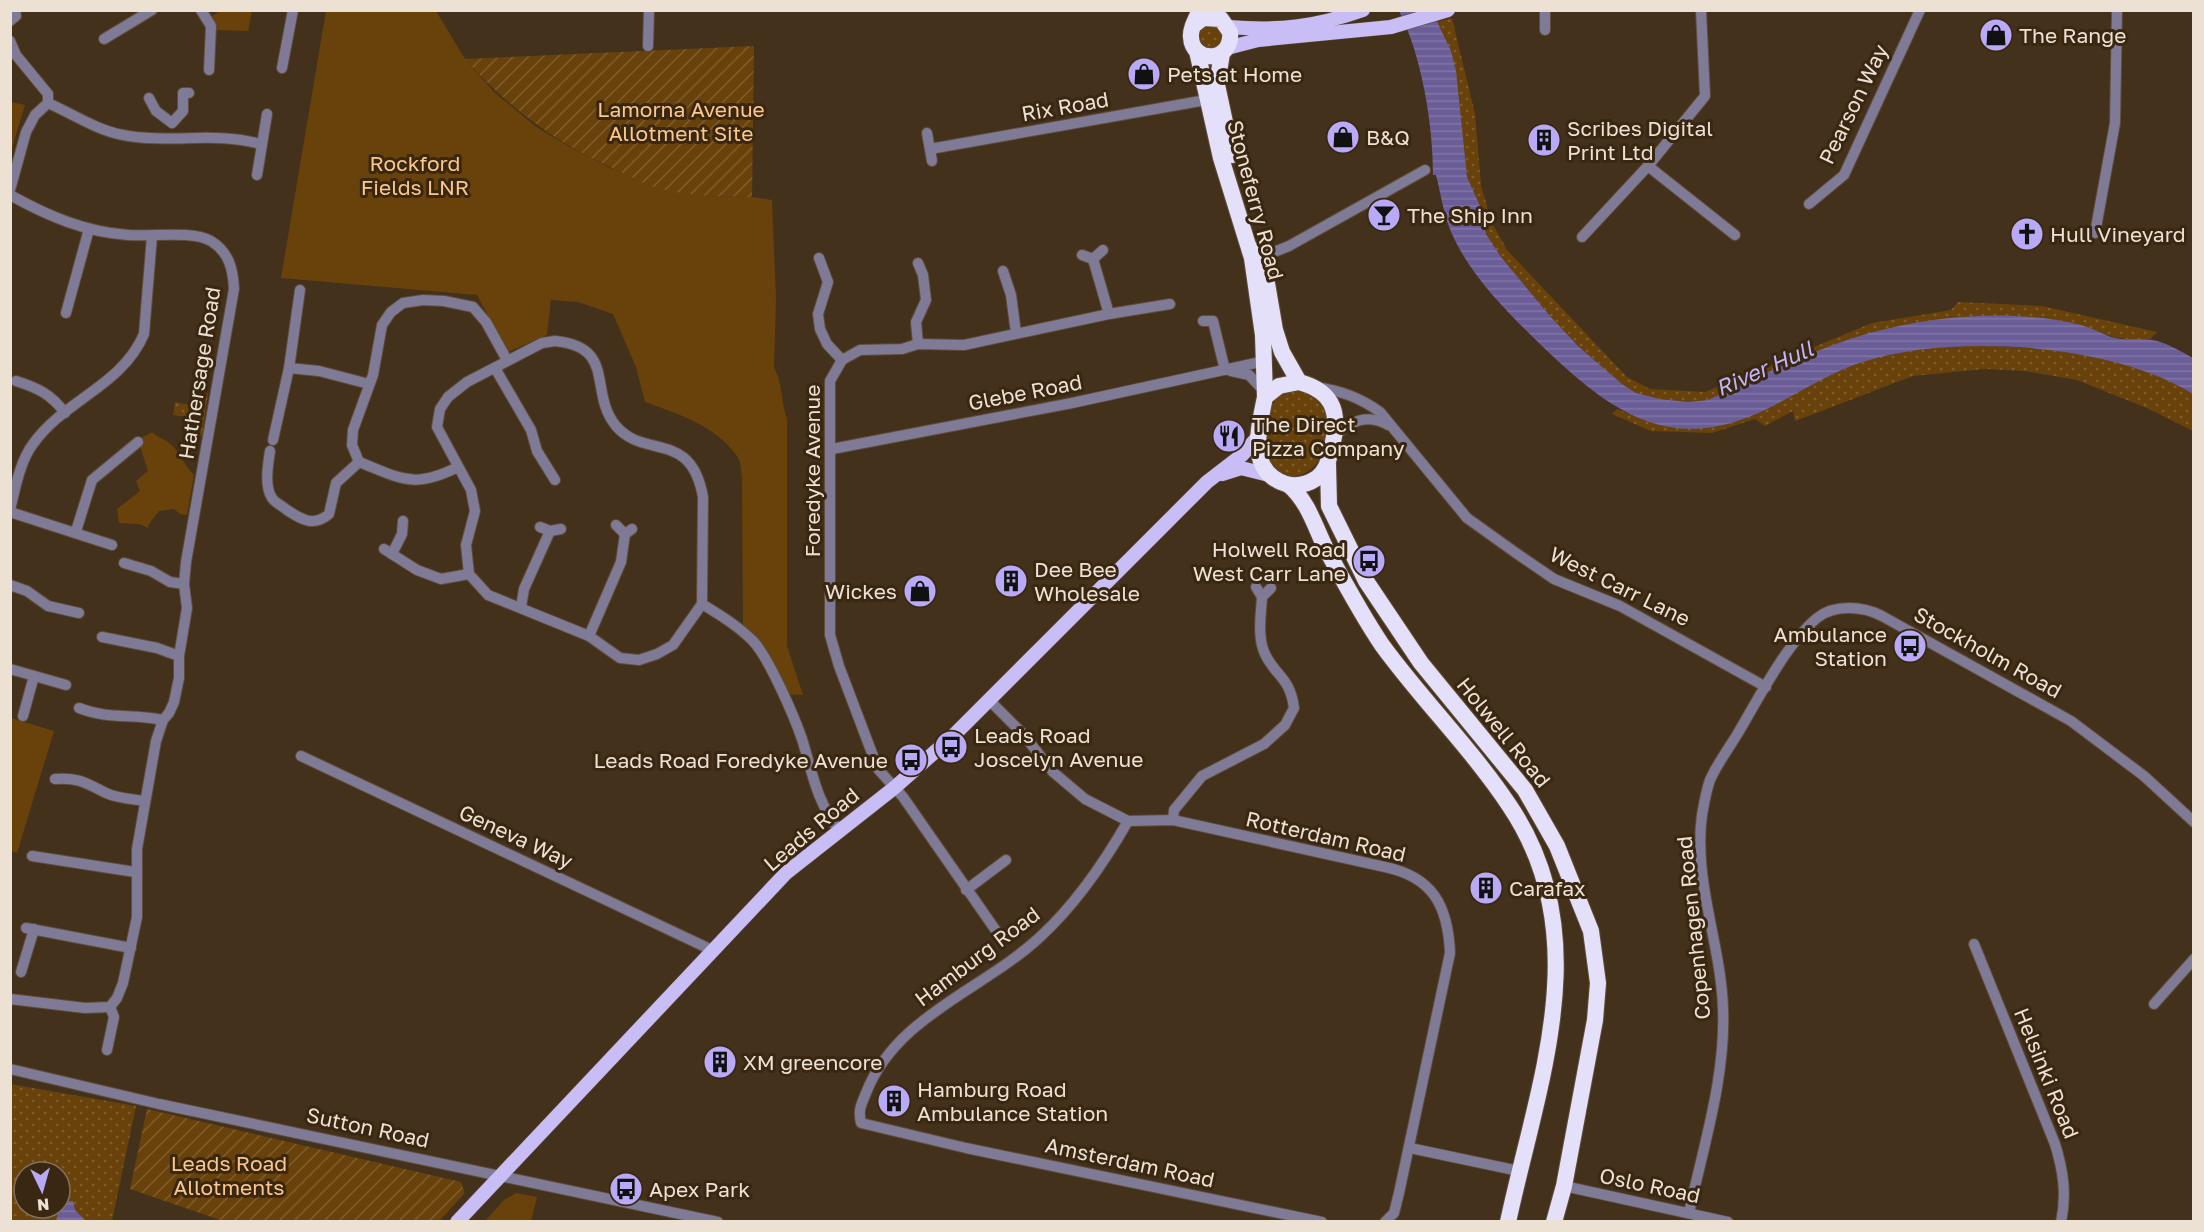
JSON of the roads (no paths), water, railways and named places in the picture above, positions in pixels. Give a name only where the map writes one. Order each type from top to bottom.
[{"type":"highway","points":[[1209,16],[1225,20],[1231,38],[1224,51],[1209,57],[1197,51],[1191,41],[1197,18],[1209,16]]},
{"type":"highway","name":"Stoneferry Road","points":[[1197,51],[1206,100],[1221,158],[1252,258],[1260,304],[1265,361],[1265,394]]},
{"type":"highway","name":"Stoneferry Road","points":[[1224,51],[1216,75],[1230,148],[1264,256],[1275,330],[1282,352],[1299,382]]},
{"type":"highway","points":[[1299,382],[1316,387],[1334,409],[1334,437],[1328,465],[1309,482],[1289,485],[1269,475],[1261,462],[1257,438],[1265,394],[1280,386],[1299,382]]},
{"type":"highway","name":"Holwell Road","points":[[1328,465],[1329,506],[1366,581],[1420,663],[1526,790],[1557,846],[1586,916],[1595,951],[1597,998],[1592,1044],[1564,1186],[1554,1221]]},
{"type":"highway","name":"Holwell Road","points":[[1289,485],[1304,500],[1340,574],[1372,629],[1424,701],[1509,803],[1538,858],[1554,921],[1557,978],[1552,1022],[1508,1221]]},
{"type":"main road","points":[[1225,20],[1294,28],[1333,21],[1363,10]]},
{"type":"main road","points":[[1224,51],[1258,40],[1391,27],[1446,11]]},
{"type":"main road","name":"Leads Road","points":[[457,1221],[503,1176],[567,1104],[786,873],[894,788],[990,702],[1207,482],[1242,455],[1257,438]]},
{"type":"main road","name":"Leads Road","points":[[1207,482],[1227,471],[1241,468],[1269,475]]},
{"type":"street","points":[[10,21],[16,16],[15,10]]},
{"type":"street","points":[[105,39],[152,10]]},
{"type":"street","points":[[201,10],[211,26],[206,66]]},
{"type":"street","points":[[280,61],[293,10]]},
{"type":"street","points":[[648,46],[649,10]]},
{"type":"street","points":[[1545,10],[1545,30]]},
{"type":"street","points":[[1582,237],[1648,166],[1705,96],[1701,10]]},
{"type":"street","name":"Pearson Way","points":[[1809,204],[1844,174],[1920,10]]},
{"type":"street","points":[[2095,233],[2115,123],[2117,10]]},
{"type":"street","points":[[10,41],[16,56],[48,94],[48,103],[34,115],[27,132],[10,190]]},
{"type":"street","points":[[172,138],[172,119],[183,93],[189,93]]},
{"type":"street","points":[[149,98],[156,111],[172,119]]},
{"type":"street","name":"Rix Road","points":[[930,149],[1206,100]]},
{"type":"street","points":[[48,103],[104,131],[125,136],[172,138],[225,136],[260,144]]},
{"type":"street","points":[[257,176],[260,144],[267,114]]},
{"type":"street","points":[[927,133],[932,161]]},
{"type":"street","points":[[1648,166],[1735,235]]},
{"type":"street","points":[[1264,256],[1304,238],[1425,170]]},
{"type":"street","name":"Hathersage Road","points":[[10,195],[57,219],[88,229],[113,234],[189,235],[210,240],[226,256],[234,276],[230,320],[184,584],[187,608],[178,656],[179,678],[170,713],[163,720],[144,801],[135,872],[139,902],[131,948],[117,998],[110,1007]]},
{"type":"street","points":[[66,313],[88,229]]},
{"type":"street","points":[[112,544],[10,511],[31,446],[42,432],[107,382],[138,348],[144,334],[152,236]]},
{"type":"street","points":[[1102,250],[1088,257],[1109,314]]},
{"type":"street","name":"Foredyke Avenue","points":[[819,258],[828,282],[818,314],[820,329],[826,344],[842,360]]},
{"type":"street","points":[[918,263],[923,275],[926,300],[916,322],[918,344]]},
{"type":"street","points":[[1002,269],[1011,294],[1016,333]]},
{"type":"street","points":[[273,440],[289,368],[300,290]]},
{"type":"street","points":[[458,467],[426,481],[407,479],[359,462],[352,445],[353,430],[366,400],[373,375],[382,326],[391,312],[403,303],[423,300],[444,301],[473,307],[486,322],[507,360]]},
{"type":"street","name":"Foredyke Avenue","points":[[999,935],[903,797],[878,769],[839,666],[830,635],[832,448],[830,381],[835,367],[842,360],[860,350],[902,349],[918,344],[964,345],[1109,314],[1170,304]]},
{"type":"street","points":[[1203,321],[1213,321],[1225,370],[1249,375],[1265,394]]},
{"type":"street","points":[[555,342],[581,347],[598,366],[609,415],[618,428],[634,439],[671,450],[687,459],[701,481],[704,496],[702,604],[673,645],[639,660],[620,658],[588,636],[488,595],[469,574],[466,545],[475,511],[471,490],[437,427],[440,409],[448,397],[467,382],[495,368],[542,343],[555,342]]},
{"type":"street","name":"Glebe Road","points":[[832,448],[1029,412],[1265,361]]},
{"type":"street","points":[[289,368],[319,371],[369,384]]},
{"type":"street","points":[[495,368],[531,430],[533,453],[555,480]]},
{"type":"street","points":[[16,381],[42,389],[56,400],[65,413]]},
{"type":"street","name":"West Carr Lane","points":[[1316,387],[1336,390],[1361,399],[1380,412],[1467,518],[1554,579],[1620,606],[1766,687]]},
{"type":"street","points":[[1334,437],[1344,427],[1361,419],[1380,420],[1393,428]]},
{"type":"street","points":[[76,531],[92,480],[135,449]]},
{"type":"street","points":[[270,451],[267,480],[270,501],[300,519],[317,521],[329,514],[336,483],[359,462]]},
{"type":"street","points":[[403,521],[402,534],[388,551],[417,570],[441,579],[469,574]]},
{"type":"street","points":[[588,636],[621,562],[628,532],[616,525]]},
{"type":"street","points":[[521,607],[524,589],[550,529]]},
{"type":"street","points":[[124,563],[151,570],[170,582],[184,584]]},
{"type":"street","points":[[10,585],[27,591],[48,606],[79,613]]},
{"type":"street","points":[[1173,820],[1174,810],[1202,776],[1289,728],[1294,708],[1292,694],[1288,684],[1264,652],[1260,622],[1259,592],[1271,588]]},
{"type":"street","points":[[702,604],[738,627],[755,643],[767,663],[801,737],[816,794],[840,831]]},
{"type":"street","name":"Stockholm Road","points":[[1766,687],[1791,648],[1818,617],[1842,608],[1872,611],[2071,721],[2144,776],[2193,822]]},
{"type":"street","points":[[102,636],[178,656]]},
{"type":"street","points":[[10,669],[66,685]]},
{"type":"street","points":[[23,716],[23,700],[34,676]]},
{"type":"street","name":"Copenhagen Road","points":[[1689,1213],[1718,1076],[1722,1041],[1723,1007],[1705,896],[1701,848],[1702,816],[1711,778],[1766,687]]},
{"type":"street","name":"Rotterdam Road","points":[[990,702],[1023,734],[1053,772],[1085,799],[1128,821],[1173,820],[1392,868],[1419,879],[1431,888],[1443,910],[1450,953],[1410,1148]]},
{"type":"street","points":[[79,708],[108,717],[122,718],[139,714],[163,720]]},
{"type":"street","name":"Geneva Way","points":[[302,756],[714,951]]},
{"type":"street","points":[[55,779],[78,780],[93,784],[107,794],[144,801]]},
{"type":"street","name":"Hamburg Road","points":[[861,1123],[858,1111],[877,1066],[890,1050],[933,1014],[1040,938],[1104,864],[1128,821]]},
{"type":"street","points":[[32,856],[135,872]]},
{"type":"street","points":[[966,890],[1006,860]]},
{"type":"street","points":[[21,972],[30,928],[131,948]]},
{"type":"street","name":"Helsinki Road","points":[[1974,944],[2058,1152],[2065,1189],[2061,1221]]},
{"type":"street","points":[[2154,1004],[2193,959]]},
{"type":"street","points":[[10,999],[85,1008],[110,1007],[114,1017],[107,1050]]},
{"type":"street","name":"Sutton Road","points":[[10,1070],[159,1104],[718,1221]]},
{"type":"street","name":"Amsterdam Road","points":[[861,1123],[966,1148],[1322,1221]]},
{"type":"street","points":[[1384,1221],[1394,1213],[1410,1148],[1519,1171]]},
{"type":"street","name":"Oslo Road","points":[[1564,1186],[1728,1221]]},
{"type":"place","name":"The Range","points":[[1996,35]]},
{"type":"place","name":"Pets at Home","points":[[1144,74]]},
{"type":"place","name":"B&Q","points":[[1343,137]]},
{"type":"place","name":"Scribes Digital Print Ltd","points":[[1544,140]]},
{"type":"place","name":"The Ship Inn","points":[[1384,215]]},
{"type":"place","name":"Hull Vineyard","points":[[2027,234]]},
{"type":"place","name":"The Direct Pizza Company","points":[[1229,436]]},
{"type":"place","name":"Holwell Road West Carr Lane","points":[[1369,561]]},
{"type":"place","name":"Dee Bee Wholesale","points":[[1011,581]]},
{"type":"place","name":"Wickes","points":[[920,591]]},
{"type":"place","name":"Ambulance Station","points":[[1910,646]]},
{"type":"place","name":"Leads Road Joscelyn Avenue","points":[[951,747]]},
{"type":"place","name":"Leads Road Foredyke Avenue","points":[[911,760]]},
{"type":"place","name":"Carafax","points":[[1486,888]]},
{"type":"place","name":"XM greencore","points":[[720,1062]]},
{"type":"place","name":"Hamburg Road Ambulance Station","points":[[894,1101]]},
{"type":"place","name":"Apex Park","points":[[626,1189]]},
{"type":"park label","name":"Lamorna Avenue Allotment Site","points":[[681,121]]},
{"type":"park label","name":"Rockford Fields LNR","points":[[415,175]]},
{"type":"park label","name":"Leads Road Allotments","points":[[229,1175]]},
{"type":"water label","name":"River Hull","points":[[1764,368]]}]
